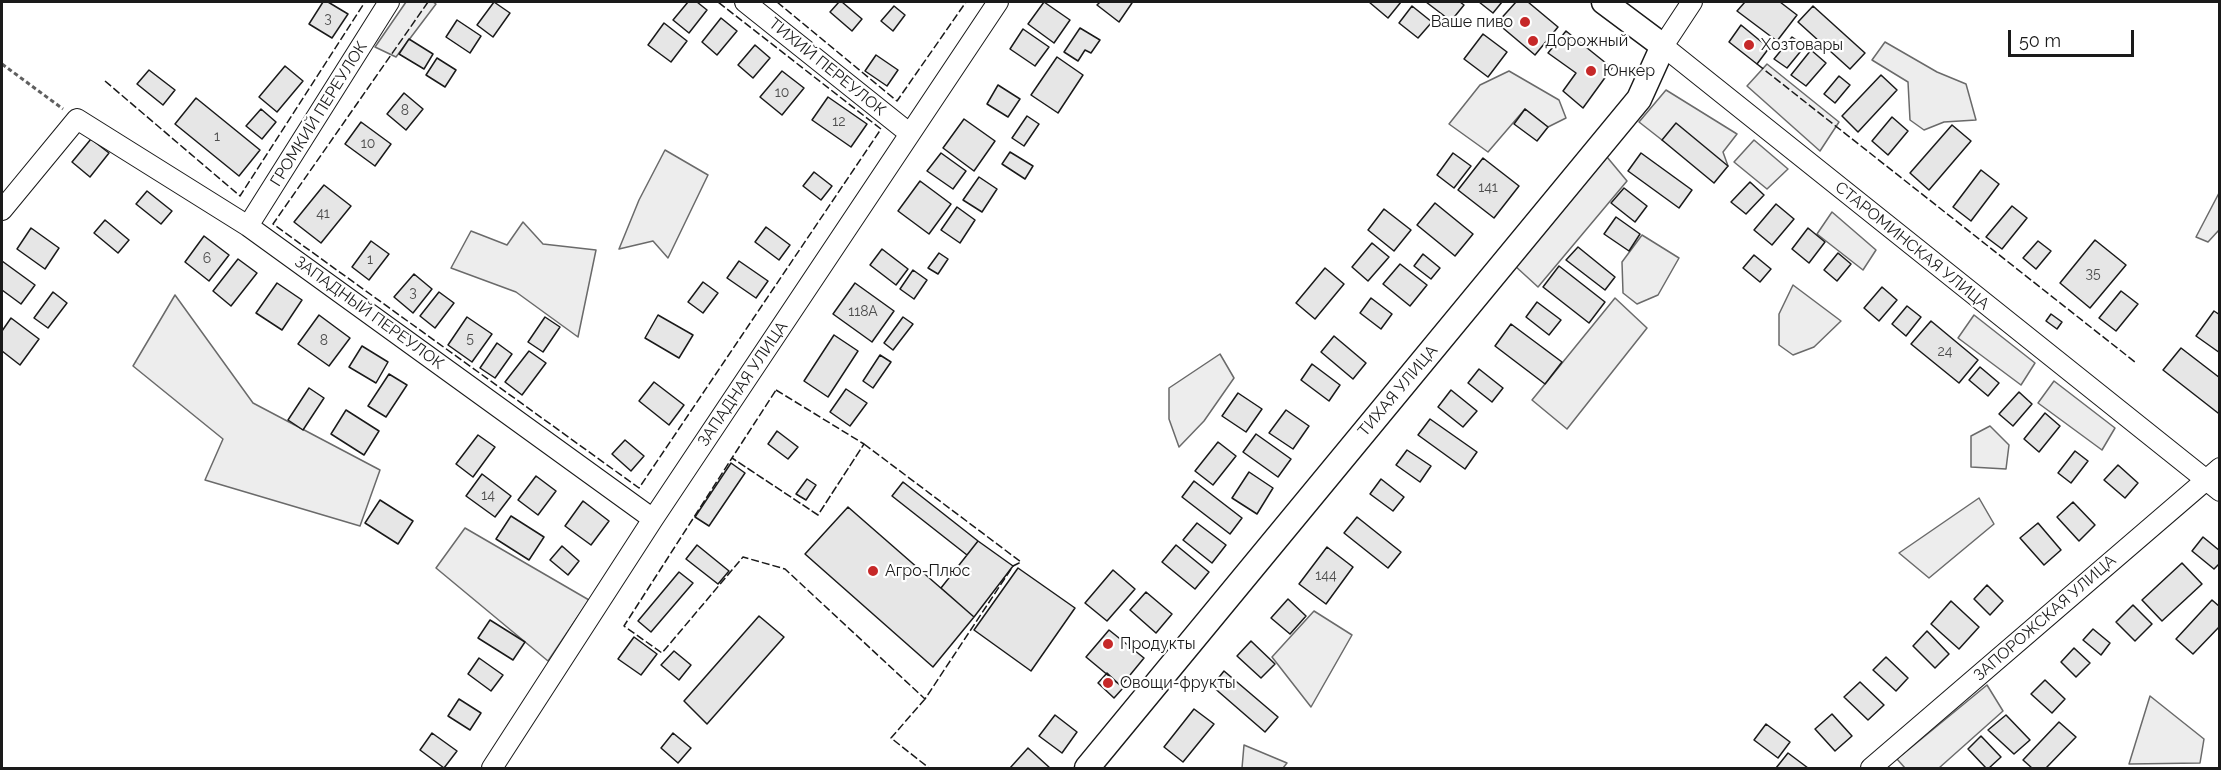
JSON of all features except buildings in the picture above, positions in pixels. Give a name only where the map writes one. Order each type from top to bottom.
[{"type":"main road","name":"СТАРОМИНСКАЯ УЛИЦА","points":[[1604,2],[1663,46]]},
{"type":"main road","name":"ТИХАЯ УЛИЦА","points":[[1087,768],[1639,99],[1663,46]]},
{"type":"street","name":"ГРОМКИЙ ПЕРЕУЛОК","points":[[248,226],[390,2]]},
{"type":"street","name":"ТИХИЙ ПЕРЕУЛОК","points":[[745,2],[909,133]]},
{"type":"street","name":"ЗАПАДНАЯ УЛИЦА","points":[[492,768],[653,519],[909,133],[999,2]]},
{"type":"street","name":"ТИХАЯ УЛИЦА","points":[[1663,46],[1692,2]]},
{"type":"street","name":"СТАРОМИНСКАЯ УЛИЦА","points":[[1663,46],[2215,480]]},
{"type":"street","name":"ЗАПАДНЫЙ ПЕРЕУЛОК","points":[[77,118],[248,226],[653,519]]},
{"type":"street","points":[[2,210],[77,118]]},
{"type":"street","name":"ЗАПОРОЖСКАЯ УЛИЦА","points":[[1871,768],[2215,480]]},
{"type":"path","points":[[2,64],[77,118]]},
{"type":"shaded area","points":[[406,2],[436,4],[396,57],[375,47]]},
{"type":"shaded area","points":[[1885,42],[1937,72],[1966,84],[1976,120],[1944,122],[1924,130],[1910,120],[1908,82],[1872,60]]},
{"type":"shaded area","points":[[1767,64],[1839,122],[1820,151],[1747,86]]},
{"type":"shaded area","points":[[1509,71],[1559,100],[1566,118],[1548,127],[1525,109],[1488,152],[1449,124],[1480,85]]},
{"type":"shaded area","points":[[1666,90],[1737,134],[1723,152],[1728,166],[1662,140],[1639,122]]},
{"type":"shaded area","points":[[1754,140],[1788,169],[1767,189],[1734,162]]},
{"type":"shaded area","points":[[665,150],[708,175],[668,258],[653,241],[619,249],[639,200]]},
{"type":"shaded area","points":[[1607,157],[1627,181],[1538,287],[1514,265]]},
{"type":"shaded area","points":[[2219,193],[2219,230],[2208,242],[2196,237]]},
{"type":"shaded area","points":[[1832,212],[1876,250],[1863,270],[1817,234]]},
{"type":"shaded area","points":[[523,222],[543,244],[596,250],[578,337],[516,292],[451,268],[471,231],[507,245]]},
{"type":"shaded area","points":[[1642,235],[1679,258],[1658,295],[1637,304],[1623,293],[1622,262]]},
{"type":"shaded area","points":[[1793,285],[1841,321],[1814,347],[1793,355],[1779,345],[1779,314]]},
{"type":"shaded area","points":[[175,295],[253,403],[380,470],[360,526],[205,480],[223,439],[133,366]]},
{"type":"shaded area","points":[[1615,298],[1647,328],[1567,429],[1532,400]]},
{"type":"shaded area","points":[[1974,315],[2035,363],[2021,385],[1958,338]]},
{"type":"shaded area","points":[[1220,354],[1234,378],[1204,421],[1179,447],[1169,419],[1169,388]]},
{"type":"shaded area","points":[[2054,381],[2115,428],[2102,450],[2038,403]]},
{"type":"shaded area","points":[[1990,426],[2009,445],[2006,469],[1971,467],[1971,436]]},
{"type":"shaded area","points":[[1979,498],[1994,524],[1929,578],[1899,553]]},
{"type":"shaded area","points":[[465,528],[589,600],[548,661],[436,568]]},
{"type":"shaded area","points":[[1314,611],[1352,635],[1311,707],[1272,657]]},
{"type":"shaded area","points":[[1987,685],[2003,711],[1939,768],[1905,768],[1897,759]]},
{"type":"shaded area","points":[[2150,696],[2204,739],[2200,763],[2129,764]]},
{"type":"shaded area","points":[[1244,745],[1287,763],[1283,768],[1242,768]]},
{"type":"fence","points":[[105,81],[240,196],[365,2]]},
{"type":"fence","points":[[428,2],[273,224],[639,488],[881,129],[718,2]]},
{"type":"fence","points":[[777,2],[897,101],[966,2]]},
{"type":"fence","points":[[1757,64],[2135,362]]},
{"type":"fence","points":[[776,390],[864,444],[818,515],[732,458],[776,390]]},
{"type":"fence","points":[[864,444],[1021,562],[1013,566],[925,699],[785,569],[743,557],[662,653],[624,626],[732,458],[818,515],[864,444]]},
{"type":"fence","points":[[925,699],[891,738],[929,768]]},
{"type":"place","name":"Ваше пиво","points":[[1525,22]]},
{"type":"place","name":"Дорожный","points":[[1533,41]]},
{"type":"place","name":"Хозтовары","points":[[1749,45]]},
{"type":"place","name":"Юнкер","points":[[1591,71]]},
{"type":"place","name":"Агро-Плюс","points":[[873,571]]},
{"type":"place","name":"Продукты","points":[[1108,644]]},
{"type":"place","name":"Овощи-фрукты","points":[[1108,683]]}]
